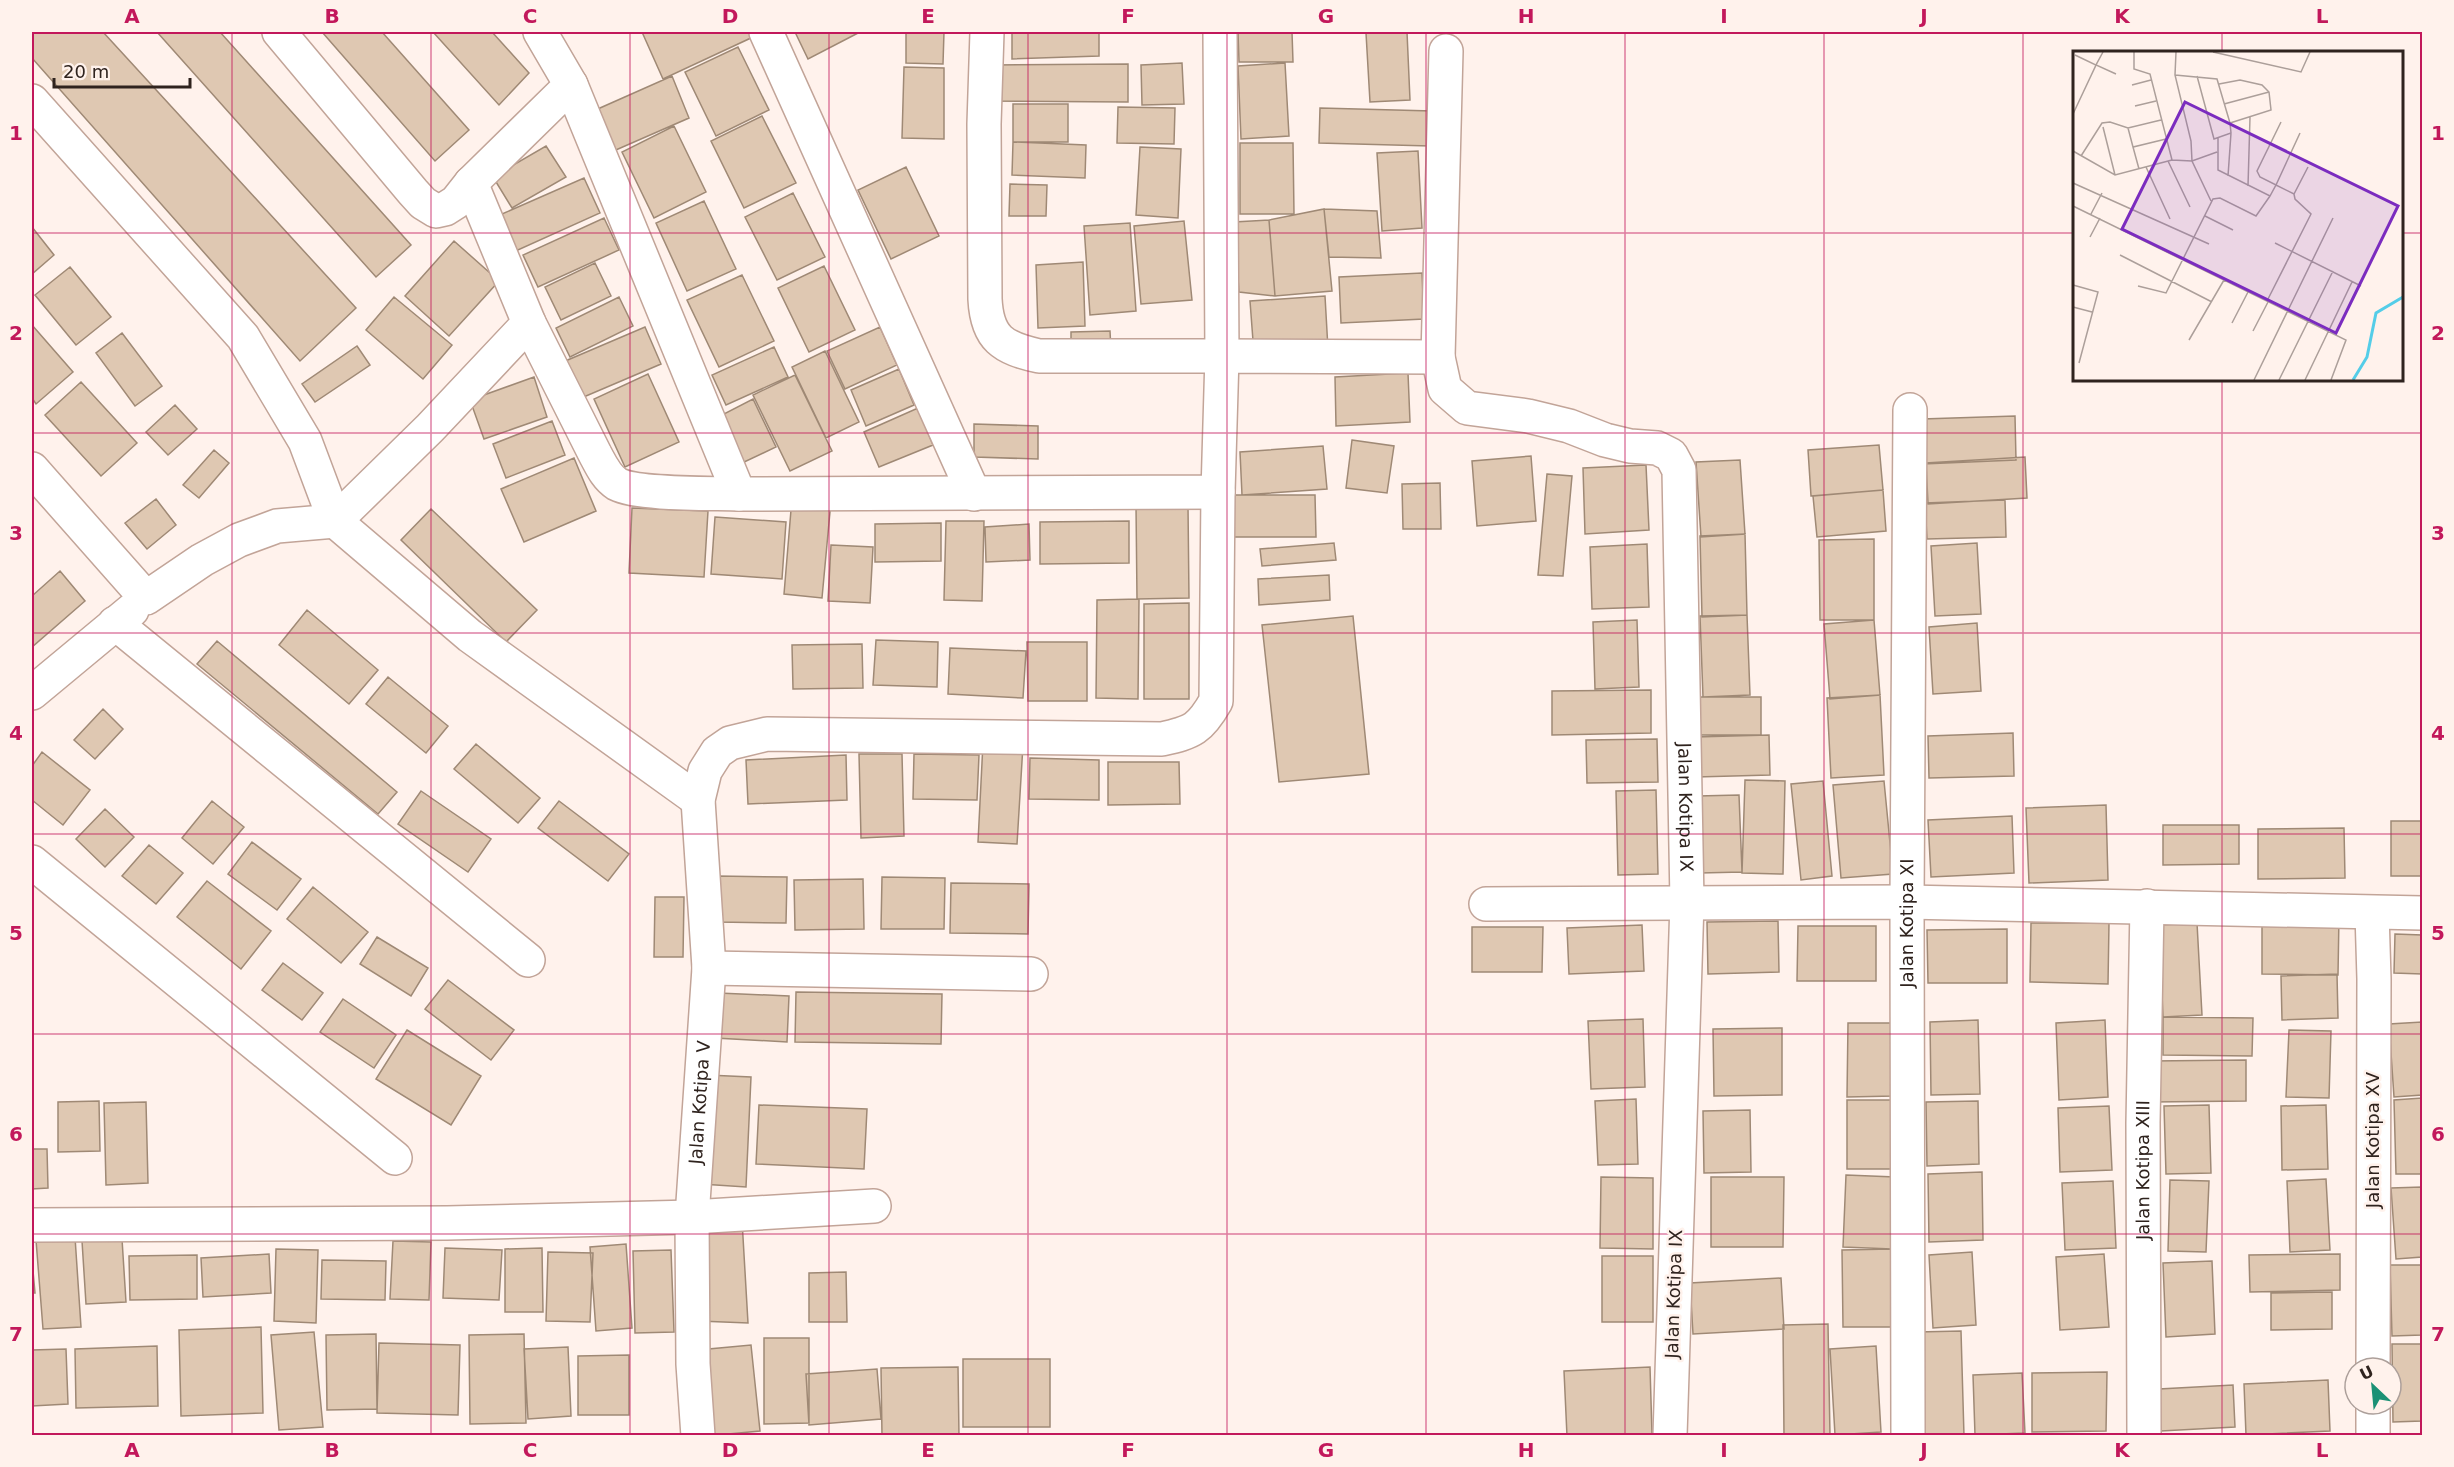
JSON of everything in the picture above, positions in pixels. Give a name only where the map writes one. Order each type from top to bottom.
[{"type":"street","points":[[279,32],[423,203],[436,211],[445,209],[456,202],[471,183],[571,85]]},
{"type":"street","points":[[540,32],[571,85],[739,494]]},
{"type":"street","points":[[766,32],[974,494]]},
{"type":"street","points":[[987,32],[984,124],[986,315],[993,335],[1012,350],[1039,356],[1438,357]]},
{"type":"street","points":[[32,101],[243,337],[305,441],[335,521],[471,636],[701,785],[717,752],[730,743],[766,734],[1162,740],[1184,734],[1204,722],[1216,701],[1222,356],[1220,32]]},
{"type":"street","name":"Jalan Kotipa IX","points":[[1446,51],[1438,357],[1445,388],[1467,408],[1528,416],[1569,426],[1605,440],[1630,446],[1657,448],[1671,455],[1679,470],[1686,902],[1670,1436]]},
{"type":"street","points":[[471,183],[529,323],[606,474],[618,484],[634,489],[664,492],[739,494],[1218,492]]},
{"type":"street","points":[[32,693],[146,598],[202,560],[239,540],[278,526],[335,521],[430,428],[529,323]]},
{"type":"street","name":"Jalan Kotipa XI","points":[[1908,1436],[1907,902],[1911,410]]},
{"type":"street","points":[[32,469],[146,598]]},
{"type":"street","points":[[115,624],[528,960]]},
{"type":"street","name":"Jalan Kotipa V","points":[[698,1436],[693,1364],[692,1217],[709,968],[701,785]]},
{"type":"street","points":[[32,862],[395,1158]]},
{"type":"street","points":[[1486,904],[1907,902],[2422,913]]},
{"type":"street","name":"Jalan Kotipa XIII","points":[[2144,1436],[2143,1124],[2147,906]]},
{"type":"street","name":"Jalan Kotipa XV","points":[[2372,913],[2374,979],[2373,1356]]},
{"type":"street","points":[[709,968],[1031,974]]},
{"type":"street","points":[[32,1225],[447,1223],[692,1217],[874,1206]]},
{"type":"street","points":[[2373,1416],[2373,1436]]},
{"type":"building","points":[[32,32],[103,32],[356,308],[300,361],[32,58]]},
{"type":"building","points":[[157,32],[220,32],[411,245],[376,277]]},
{"type":"building","points":[[322,32],[382,32],[469,130],[435,161]]},
{"type":"building","points":[[433,32],[492,32],[529,73],[499,105]]},
{"type":"building","points":[[642,32],[751,32],[753,37],[663,79]]},
{"type":"building","points":[[795,32],[860,32],[808,59]]},
{"type":"building","points":[[906,32],[944,32],[943,64],[906,63]]},
{"type":"building","points":[[1012,32],[1099,32],[1099,56],[1012,59]]},
{"type":"building","points":[[1238,32],[1292,32],[1293,62],[1239,62]]},
{"type":"building","points":[[1407,32],[1410,100],[1370,102],[1366,33]]},
{"type":"building","points":[[738,47],[769,110],[716,136],[685,72]]},
{"type":"building","points":[[1182,63],[1184,104],[1142,105],[1141,65]]},
{"type":"building","points":[[1285,63],[1289,136],[1241,139],[1238,66]]},
{"type":"building","points":[[1128,64],[1128,102],[991,101],[992,65]]},
{"type":"building","points":[[904,67],[944,68],[944,139],[902,138]]},
{"type":"building","points":[[672,76],[689,118],[609,153],[591,112]]},
{"type":"building","points":[[1013,104],[1068,104],[1068,142],[1013,142]]},
{"type":"building","points":[[1118,107],[1175,108],[1174,144],[1117,143]]},
{"type":"building","points":[[1320,108],[1432,111],[1430,146],[1319,143]]},
{"type":"building","points":[[762,116],[796,183],[744,208],[711,141]]},
{"type":"building","points":[[674,126],[706,192],[654,218],[622,152]]},
{"type":"building","points":[[1013,142],[1086,145],[1085,178],[1012,175]]},
{"type":"building","points":[[1240,143],[1293,143],[1294,214],[1240,214]]},
{"type":"building","points":[[546,146],[566,177],[512,208],[493,177]]},
{"type":"building","points":[[1140,147],[1181,149],[1178,218],[1136,215]]},
{"type":"building","points":[[1418,151],[1422,228],[1382,231],[1377,153]]},
{"type":"building","points":[[906,167],[939,236],[891,259],[858,190]]},
{"type":"building","points":[[584,178],[600,213],[509,254],[493,218]]},
{"type":"building","points":[[1010,184],[1047,185],[1046,216],[1009,216]]},
{"type":"building","points":[[793,193],[825,257],[777,280],[745,217]]},
{"type":"building","points":[[704,201],[736,269],[687,291],[656,223]]},
{"type":"building","points":[[1324,209],[1332,291],[1275,296],[1269,220]]},
{"type":"building","points":[[1324,209],[1377,211],[1381,258],[1329,257]]},
{"type":"building","points":[[604,218],[619,250],[538,287],[523,255]]},
{"type":"building","points":[[1269,220],[1275,296],[1239,292],[1234,222]]},
{"type":"building","points":[[1184,221],[1192,300],[1141,304],[1134,226]]},
{"type":"building","points":[[1130,223],[1136,311],[1090,315],[1084,226]]},
{"type":"building","points":[[32,227],[54,255],[32,274]]},
{"type":"building","points":[[454,241],[499,281],[449,336],[405,296]]},
{"type":"building","points":[[1083,262],[1085,326],[1038,328],[1036,265]]},
{"type":"building","points":[[595,263],[611,296],[561,320],[545,287]]},
{"type":"building","points":[[824,266],[855,330],[809,352],[778,288]]},
{"type":"building","points":[[70,267],[111,317],[76,345],[35,295]]},
{"type":"building","points":[[1422,273],[1424,319],[1341,323],[1339,277]]},
{"type":"building","points":[[742,275],[774,341],[719,367],[687,300]]},
{"type":"building","points":[[1325,296],[1328,349],[1254,354],[1250,301]]},
{"type":"building","points":[[394,297],[452,345],[423,379],[366,330]]},
{"type":"building","points":[[619,297],[633,326],[570,357],[556,328]]},
{"type":"building","points":[[32,325],[73,372],[36,404],[32,398]]},
{"type":"building","points":[[645,327],[661,364],[579,399],[563,362]]},
{"type":"building","points":[[880,327],[897,365],[845,389],[827,351]]},
{"type":"building","points":[[1110,331],[1111,350],[1071,352],[1071,332]]},
{"type":"building","points":[[122,333],[162,386],[135,406],[96,353]]},
{"type":"building","points":[[357,346],[370,365],[315,402],[302,384]]},
{"type":"building","points":[[774,347],[788,377],[726,405],[712,375]]},
{"type":"building","points":[[825,351],[859,422],[826,438],[792,367]]},
{"type":"building","points":[[899,369],[914,405],[866,426],[851,390]]},
{"type":"building","points":[[1408,373],[1410,422],[1336,426],[1335,377]]},
{"type":"building","points":[[648,374],[679,442],[625,467],[594,399]]},
{"type":"building","points":[[795,375],[832,451],[790,471],[753,395]]},
{"type":"building","points":[[534,377],[547,417],[484,439],[470,400]]},
{"type":"building","points":[[81,382],[137,443],[101,476],[45,415]]},
{"type":"building","points":[[753,399],[776,447],[740,464],[718,417]]},
{"type":"building","points":[[175,405],[197,429],[168,455],[146,432]]},
{"type":"building","points":[[918,408],[933,445],[879,467],[864,432]]},
{"type":"building","points":[[2015,416],[2016,460],[1923,464],[1922,419]]},
{"type":"building","points":[[552,421],[565,455],[506,478],[493,444]]},
{"type":"building","points":[[974,424],[1038,426],[1038,459],[974,457]]},
{"type":"building","points":[[1352,440],[1394,446],[1387,493],[1346,488]]},
{"type":"building","points":[[1879,445],[1883,490],[1811,496],[1808,450]]},
{"type":"building","points":[[1323,446],[1327,489],[1242,495],[1240,452]]},
{"type":"building","points":[[214,450],[229,463],[199,498],[183,485]]},
{"type":"building","points":[[1531,456],[1536,521],[1477,526],[1472,461]]},
{"type":"building","points":[[2025,457],[2027,498],[1928,504],[1926,463]]},
{"type":"building","points":[[574,458],[596,511],[524,542],[501,489]]},
{"type":"building","points":[[1740,460],[1745,534],[1701,537],[1696,462]]},
{"type":"building","points":[[1646,465],[1649,530],[1585,534],[1583,468]]},
{"type":"building","points":[[1547,474],[1572,476],[1563,576],[1538,575]]},
{"type":"building","points":[[1440,483],[1441,529],[1403,529],[1402,484]]},
{"type":"building","points":[[1883,490],[1886,531],[1817,537],[1813,496]]},
{"type":"building","points":[[1220,495],[1315,495],[1316,537],[1220,537]]},
{"type":"building","points":[[792,498],[831,501],[822,598],[784,594]]},
{"type":"building","points":[[156,499],[176,525],[147,549],[125,523]]},
{"type":"building","points":[[2005,500],[2006,537],[1927,539],[1925,503]]},
{"type":"building","points":[[1136,506],[1188,506],[1189,598],[1137,599]]},
{"type":"building","points":[[632,508],[708,511],[704,577],[629,573]]},
{"type":"building","points":[[431,509],[537,610],[506,642],[401,540]]},
{"type":"building","points":[[715,517],[786,522],[782,579],[711,574]]},
{"type":"building","points":[[946,521],[984,521],[982,601],[944,600]]},
{"type":"building","points":[[1129,521],[1129,563],[1040,564],[1040,522]]},
{"type":"building","points":[[941,523],[941,561],[875,562],[875,524]]},
{"type":"building","points":[[1029,524],[1030,560],[986,562],[985,527]]},
{"type":"building","points":[[1745,534],[1747,615],[1702,617],[1700,536]]},
{"type":"building","points":[[1874,539],[1874,620],[1820,620],[1819,540]]},
{"type":"building","points":[[1334,543],[1336,560],[1262,566],[1260,549]]},
{"type":"building","points":[[1977,543],[1981,614],[1935,616],[1931,546]]},
{"type":"building","points":[[1647,544],[1649,607],[1592,609],[1590,547]]},
{"type":"building","points":[[831,545],[873,547],[870,603],[828,601]]},
{"type":"building","points":[[60,571],[85,601],[32,647],[32,596]]},
{"type":"building","points":[[1329,575],[1330,600],[1259,605],[1258,579]]},
{"type":"building","points":[[1139,599],[1138,699],[1096,698],[1097,600]]},
{"type":"building","points":[[1189,603],[1189,699],[1144,699],[1144,604]]},
{"type":"building","points":[[307,610],[378,670],[349,704],[279,645]]},
{"type":"building","points":[[1747,615],[1750,695],[1703,697],[1700,616]]},
{"type":"building","points":[[1353,616],[1369,774],[1279,782],[1262,625]]},
{"type":"building","points":[[1637,620],[1639,687],[1595,689],[1593,622]]},
{"type":"building","points":[[1874,620],[1880,695],[1830,699],[1824,624]]},
{"type":"building","points":[[1977,623],[1981,691],[1933,694],[1929,627]]},
{"type":"building","points":[[876,640],[938,642],[937,687],[873,685]]},
{"type":"building","points":[[217,641],[397,792],[378,814],[197,664]]},
{"type":"building","points":[[1027,642],[1087,642],[1087,701],[1028,701]]},
{"type":"building","points":[[862,644],[863,688],[793,689],[792,645]]},
{"type":"building","points":[[950,648],[1026,651],[1023,698],[948,694]]},
{"type":"building","points":[[388,677],[448,726],[426,753],[366,704]]},
{"type":"building","points":[[1651,690],[1651,733],[1552,735],[1552,691]]},
{"type":"building","points":[[1880,695],[1884,775],[1831,778],[1827,698]]},
{"type":"building","points":[[1696,697],[1761,697],[1761,735],[1696,735]]},
{"type":"building","points":[[103,709],[123,729],[95,759],[74,740]]},
{"type":"building","points":[[2013,733],[2014,776],[1929,778],[1928,736]]},
{"type":"building","points":[[1769,735],[1770,775],[1696,777],[1695,737]]},
{"type":"building","points":[[1657,739],[1658,782],[1587,783],[1586,740]]},
{"type":"building","points":[[983,743],[1023,745],[1017,844],[978,842]]},
{"type":"building","points":[[476,744],[540,798],[518,823],[454,769]]},
{"type":"building","points":[[42,752],[90,790],[63,825],[32,800],[32,766]]},
{"type":"building","points":[[859,754],[902,754],[904,836],[861,838]]},
{"type":"building","points":[[914,754],[979,755],[977,800],[913,799]]},
{"type":"building","points":[[846,755],[847,800],[748,804],[746,760]]},
{"type":"building","points":[[1030,758],[1099,760],[1099,800],[1029,799]]},
{"type":"building","points":[[1108,762],[1179,762],[1180,804],[1108,805]]},
{"type":"building","points":[[1745,780],[1785,781],[1783,874],[1742,873]]},
{"type":"building","points":[[1823,781],[1832,876],[1801,880],[1791,784]]},
{"type":"building","points":[[1884,781],[1893,874],[1841,878],[1833,785]]},
{"type":"building","points":[[1656,790],[1658,874],[1618,875],[1616,791]]},
{"type":"building","points":[[421,791],[491,839],[468,872],[398,824]]},
{"type":"building","points":[[1739,795],[1742,872],[1700,873],[1698,796]]},
{"type":"building","points":[[212,801],[244,827],[213,864],[182,838]]},
{"type":"building","points":[[559,801],[629,854],[608,881],[538,828]]},
{"type":"building","points":[[2106,805],[2108,880],[2029,883],[2026,808]]},
{"type":"building","points":[[105,809],[134,837],[105,867],[76,839]]},
{"type":"building","points":[[2012,816],[2014,873],[1931,877],[1928,820]]},
{"type":"building","points":[[2391,821],[2422,821],[2422,876],[2391,876]]},
{"type":"building","points":[[2163,825],[2239,825],[2239,864],[2163,865]]},
{"type":"building","points":[[2344,828],[2345,878],[2258,879],[2258,829]]},
{"type":"building","points":[[252,842],[301,879],[277,910],[228,874]]},
{"type":"building","points":[[149,845],[183,873],[156,904],[122,876]]},
{"type":"building","points":[[717,876],[787,877],[786,923],[717,922]]},
{"type":"building","points":[[882,877],[945,878],[944,929],[881,929]]},
{"type":"building","points":[[863,879],[864,929],[795,930],[794,880]]},
{"type":"building","points":[[207,881],[271,931],[241,969],[177,917]]},
{"type":"building","points":[[951,883],[1029,884],[1028,934],[950,933]]},
{"type":"building","points":[[313,887],[368,932],[341,963],[287,919]]},
{"type":"building","points":[[655,897],[684,897],[683,957],[654,957]]},
{"type":"building","points":[[2262,915],[2339,916],[2338,975],[2262,974]]},
{"type":"building","points":[[1778,921],[1779,972],[1708,974],[1707,922]]},
{"type":"building","points":[[2031,923],[2109,923],[2108,984],[2030,982]]},
{"type":"building","points":[[2197,923],[2202,1015],[2163,1017],[2159,925]]},
{"type":"building","points":[[1642,925],[1644,971],[1569,974],[1567,928]]},
{"type":"building","points":[[1798,926],[1876,926],[1876,981],[1797,981]]},
{"type":"building","points":[[1472,927],[1543,927],[1542,972],[1472,972]]},
{"type":"building","points":[[2007,929],[2007,983],[1928,983],[1927,930]]},
{"type":"building","points":[[2395,934],[2422,935],[2422,974],[2394,973]]},
{"type":"building","points":[[377,937],[428,968],[411,996],[360,964]]},
{"type":"building","points":[[283,963],[323,993],[302,1020],[262,990]]},
{"type":"building","points":[[2337,974],[2338,1018],[2282,1020],[2281,976]]},
{"type":"building","points":[[448,980],[514,1030],[491,1060],[425,1009]]},
{"type":"building","points":[[796,992],[942,994],[941,1044],[795,1042]]},
{"type":"building","points":[[718,993],[789,996],[787,1042],[715,1038]]},
{"type":"building","points":[[343,999],[396,1035],[374,1068],[320,1032]]},
{"type":"building","points":[[2163,1017],[2253,1018],[2252,1056],[2163,1055]]},
{"type":"building","points":[[1643,1019],[1645,1087],[1591,1089],[1588,1021]]},
{"type":"building","points":[[1978,1020],[1980,1094],[1931,1095],[1930,1022]]},
{"type":"building","points":[[2105,1020],[2108,1097],[2059,1100],[2056,1023]]},
{"type":"building","points":[[2422,1022],[2422,1095],[2394,1097],[2389,1024]]},
{"type":"building","points":[[1848,1023],[1895,1023],[1894,1096],[1847,1097]]},
{"type":"building","points":[[1782,1028],[1782,1095],[1714,1096],[1713,1029]]},
{"type":"building","points":[[407,1030],[481,1076],[451,1125],[376,1079]]},
{"type":"building","points":[[2289,1030],[2331,1031],[2329,1098],[2286,1097]]},
{"type":"building","points":[[2246,1060],[2246,1101],[2151,1102],[2151,1061]]},
{"type":"building","points":[[707,1075],[751,1077],[746,1187],[701,1184]]},
{"type":"building","points":[[2422,1098],[2422,1174],[2396,1174],[2394,1100]]},
{"type":"building","points":[[1636,1099],[1638,1164],[1598,1165],[1595,1101]]},
{"type":"building","points":[[1847,1100],[1898,1100],[1898,1169],[1847,1169]]},
{"type":"building","points":[[99,1101],[100,1151],[58,1152],[58,1102]]},
{"type":"building","points":[[1978,1101],[1979,1164],[1927,1166],[1926,1102]]},
{"type":"building","points":[[146,1102],[148,1183],[106,1185],[104,1103]]},
{"type":"building","points":[[759,1105],[867,1109],[864,1169],[756,1164]]},
{"type":"building","points":[[2209,1105],[2211,1173],[2166,1174],[2164,1106]]},
{"type":"building","points":[[2326,1105],[2328,1169],[2282,1170],[2281,1106]]},
{"type":"building","points":[[2109,1106],[2112,1170],[2060,1172],[2058,1108]]},
{"type":"building","points":[[1750,1110],[1751,1172],[1704,1173],[1703,1111]]},
{"type":"building","points":[[32,1149],[47,1149],[48,1188],[32,1189]]},
{"type":"building","points":[[1982,1172],[1983,1240],[1929,1242],[1928,1174]]},
{"type":"building","points":[[1846,1175],[1895,1177],[1892,1249],[1843,1247]]},
{"type":"building","points":[[1601,1177],[1653,1178],[1653,1249],[1600,1248]]},
{"type":"building","points":[[1711,1177],[1784,1177],[1783,1247],[1711,1247]]},
{"type":"building","points":[[2326,1179],[2330,1250],[2290,1252],[2287,1181]]},
{"type":"building","points":[[2170,1180],[2209,1181],[2206,1252],[2168,1251]]},
{"type":"building","points":[[2113,1181],[2116,1248],[2065,1250],[2062,1183]]},
{"type":"building","points":[[2422,1187],[2422,1257],[2396,1259],[2391,1188]]},
{"type":"building","points":[[702,1220],[742,1220],[748,1323],[699,1321]]},
{"type":"building","points":[[75,1237],[81,1327],[43,1329],[36,1240]]},
{"type":"building","points":[[122,1239],[126,1302],[86,1304],[82,1241]]},
{"type":"building","points":[[393,1241],[431,1242],[429,1300],[390,1299]]},
{"type":"building","points":[[626,1244],[632,1328],[596,1331],[590,1247]]},
{"type":"building","points":[[445,1248],[502,1250],[499,1300],[443,1298]]},
{"type":"building","points":[[542,1248],[543,1312],[505,1312],[505,1249]]},
{"type":"building","points":[[276,1249],[318,1250],[316,1323],[274,1321]]},
{"type":"building","points":[[1892,1249],[1894,1327],[1843,1327],[1842,1250]]},
{"type":"building","points":[[671,1250],[674,1332],[635,1333],[633,1251]]},
{"type":"building","points":[[548,1252],[593,1253],[590,1322],[546,1321]]},
{"type":"building","points":[[1972,1252],[1976,1325],[1933,1328],[1929,1255]]},
{"type":"building","points":[[269,1254],[271,1293],[203,1297],[201,1258]]},
{"type":"building","points":[[2104,1254],[2109,1327],[2060,1330],[2056,1257]]},
{"type":"building","points":[[2340,1254],[2340,1290],[2250,1292],[2249,1255]]},
{"type":"building","points":[[197,1255],[197,1299],[130,1300],[129,1256]]},
{"type":"building","points":[[1602,1256],[1653,1256],[1653,1322],[1602,1322]]},
{"type":"building","points":[[32,1260],[35,1293],[32,1293]]},
{"type":"building","points":[[322,1260],[386,1261],[385,1300],[321,1299]]},
{"type":"building","points":[[2212,1261],[2215,1334],[2166,1337],[2163,1263]]},
{"type":"building","points":[[2390,1265],[2422,1265],[2422,1335],[2392,1336]]},
{"type":"building","points":[[846,1272],[847,1322],[809,1322],[809,1273]]},
{"type":"building","points":[[1781,1278],[1784,1329],[1693,1334],[1690,1283]]},
{"type":"building","points":[[2332,1292],[2332,1329],[2271,1330],[2271,1293]]},
{"type":"building","points":[[1828,1324],[1830,1436],[1784,1436],[1783,1325]]},
{"type":"building","points":[[261,1327],[263,1413],[181,1416],[179,1330]]},
{"type":"building","points":[[1961,1331],[1964,1436],[1921,1436],[1917,1332]]},
{"type":"building","points":[[314,1332],[323,1427],[279,1430],[271,1335]]},
{"type":"building","points":[[376,1334],[377,1409],[327,1410],[326,1335]]},
{"type":"building","points":[[524,1334],[526,1423],[470,1424],[469,1335]]},
{"type":"building","points":[[764,1338],[809,1338],[809,1423],[764,1424]]},
{"type":"building","points":[[379,1343],[460,1345],[458,1415],[377,1413]]},
{"type":"building","points":[[2392,1344],[2422,1344],[2422,1421],[2393,1422],[2393,1416],[2403,1416],[2403,1356],[2392,1356]]},
{"type":"building","points":[[751,1345],[760,1431],[707,1436],[698,1350]]},
{"type":"building","points":[[157,1346],[158,1406],[76,1408],[75,1349]]},
{"type":"building","points":[[1876,1346],[1881,1432],[1835,1435],[1830,1349]]},
{"type":"building","points":[[568,1347],[571,1416],[528,1419],[524,1349]]},
{"type":"building","points":[[66,1349],[68,1404],[32,1406],[32,1350]]},
{"type":"building","points":[[629,1355],[629,1415],[578,1415],[578,1356]]},
{"type":"building","points":[[963,1359],[1050,1359],[1050,1427],[963,1427]]},
{"type":"building","points":[[958,1367],[959,1436],[882,1436],[881,1368]]},
{"type":"building","points":[[1650,1367],[1652,1434],[1567,1436],[1564,1371]]},
{"type":"building","points":[[877,1369],[881,1419],[809,1425],[806,1374]]},
{"type":"building","points":[[2107,1372],[2106,1431],[2032,1432],[2032,1373]]},
{"type":"building","points":[[2022,1373],[2025,1433],[1975,1435],[1973,1375]]},
{"type":"building","points":[[2328,1380],[2330,1431],[2246,1435],[2244,1384]]},
{"type":"building","points":[[2233,1385],[2235,1427],[2161,1431],[2159,1389]]}]
